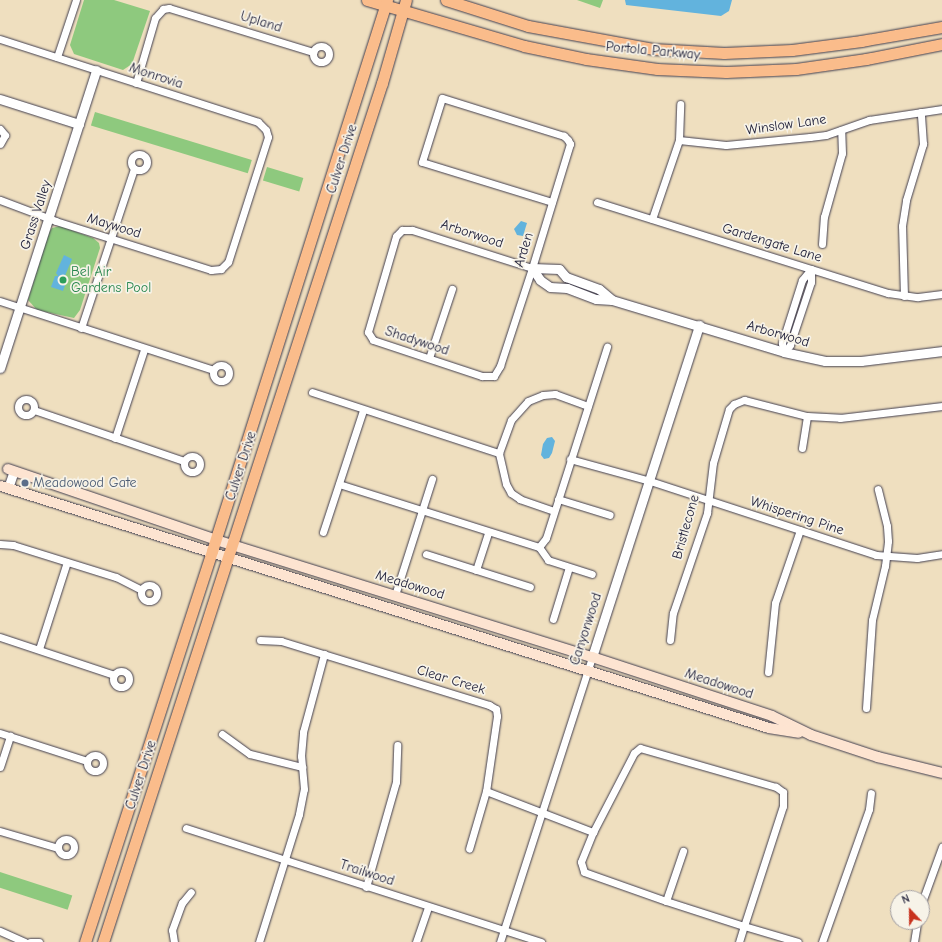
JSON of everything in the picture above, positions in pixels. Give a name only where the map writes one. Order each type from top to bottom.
[{"type":"main road","name":"Portola Parkway","points":[[367,0],[386,3],[403,11],[524,46],[586,60],[656,69],[726,72],[796,69],[866,60],[942,44]]},
{"type":"main road","name":"Culver Drive","points":[[103,942],[231,544],[382,83],[406,0]]},
{"type":"main road","name":"Portola Parkway","points":[[446,0],[528,26],[653,49],[716,52],[792,50],[860,42],[942,26]]},
{"type":"main road","name":"Culver Drive","points":[[85,942],[216,540],[386,3]]},
{"type":"main road","name":"Meadowood","points":[[7,469],[216,540],[592,657],[772,716],[811,735],[914,768],[942,773]]},
{"type":"main road","name":"Meadowood","points":[[3,486],[769,728],[811,735]]},
{"type":"street","points":[[57,57],[76,0]]},
{"type":"street","name":"Upland","points":[[136,83],[155,18],[163,9],[169,8],[313,52]]},
{"type":"street","name":"Monrovia","points":[[0,39],[262,124],[268,137],[228,262],[221,269]]},
{"type":"street","name":"Grass Valley","points":[[0,368],[21,308],[96,70]]},
{"type":"street","name":"Arden","points":[[498,373],[532,268],[570,144],[564,136],[442,98],[422,162],[552,202]]},
{"type":"street","points":[[0,99],[79,124]]},
{"type":"street","points":[[652,219],[679,140],[680,104]]},
{"type":"street","name":"Winslow Lane","points":[[679,140],[720,145],[748,144],[810,137],[841,130],[868,120],[942,109]]},
{"type":"street","points":[[904,296],[902,226],[906,200],[923,144],[921,112]]},
{"type":"street","points":[[0,129],[5,138],[0,144]]},
{"type":"street","points":[[822,244],[824,217],[842,153],[841,130]]},
{"type":"street","points":[[81,328],[109,238],[134,169]]},
{"type":"street","name":"Maywood","points":[[0,200],[49,219],[211,270],[221,269]]},
{"type":"street","name":"Gardengate Lane","points":[[597,202],[888,293],[918,297],[942,294]]},
{"type":"street","name":"Arborwood","points":[[402,230],[412,230],[532,268],[560,269],[566,277],[599,289],[612,300]]},
{"type":"street","name":"Shadywood","points":[[402,230],[396,236],[368,332],[372,340],[488,377],[498,373]]},
{"type":"street","name":"Arborwood","points":[[532,268],[540,280],[550,287],[566,288],[596,299],[612,300],[699,325],[784,352],[825,361],[861,361],[942,351]]},
{"type":"street","points":[[784,352],[790,345],[811,282],[811,269]]},
{"type":"street","points":[[429,358],[452,289]]},
{"type":"street","points":[[0,301],[144,350],[213,370]]},
{"type":"street","name":"Canyonwood","points":[[500,942],[592,657],[647,480],[699,325]]},
{"type":"street","points":[[539,547],[546,538],[607,347]]},
{"type":"street","points":[[116,438],[144,350]]},
{"type":"street","points":[[312,392],[499,454]]},
{"type":"street","points":[[554,511],[520,499],[511,493],[506,484],[499,454],[511,420],[528,401],[543,395],[555,394],[588,406]]},
{"type":"street","name":"Bristlecone","points":[[670,640],[673,613],[709,501],[713,463],[729,409],[738,402],[744,400],[807,416]]},
{"type":"street","points":[[802,448],[807,416],[840,418],[873,416],[942,406]]},
{"type":"street","points":[[34,410],[184,461]]},
{"type":"street","points":[[323,532],[363,410]]},
{"type":"street","name":"Whispering Pine","points":[[570,459],[647,480],[887,557],[917,558],[942,554]]},
{"type":"street","points":[[3,486],[7,469]]},
{"type":"street","points":[[395,595],[432,479]]},
{"type":"street","points":[[339,484],[539,547]]},
{"type":"street","points":[[866,708],[872,620],[887,557],[887,526],[878,489]]},
{"type":"street","points":[[558,499],[610,514]]},
{"type":"street","points":[[768,672],[775,603],[800,530]]},
{"type":"street","points":[[476,570],[488,532]]},
{"type":"street","points":[[0,544],[13,544],[116,577],[141,590]]},
{"type":"street","points":[[539,547],[542,555],[548,560],[592,574]]},
{"type":"street","points":[[426,554],[530,587]]},
{"type":"street","points":[[39,649],[67,562]]},
{"type":"street","points":[[553,619],[569,567]]},
{"type":"street","points":[[0,637],[114,675]]},
{"type":"street","name":"Clear Creek","points":[[260,640],[281,641],[489,705],[496,709],[497,716],[486,792],[469,849]]},
{"type":"street","points":[[259,942],[300,807],[304,789],[302,767],[304,727],[324,654]]},
{"type":"street","points":[[0,733],[87,761]]},
{"type":"street","points":[[222,734],[250,754],[262,759],[302,767]]},
{"type":"street","points":[[0,767],[10,736]]},
{"type":"street","points":[[366,887],[396,782],[397,745]]},
{"type":"street","points":[[738,942],[744,926],[783,806],[784,795],[776,787],[640,748],[634,753],[592,832],[583,855],[581,867],[591,876],[744,926],[798,942]]},
{"type":"street","points":[[486,792],[592,832]]},
{"type":"street","points":[[822,942],[869,809],[871,793]]},
{"type":"street","name":"Trailwood","points":[[186,828],[428,907],[541,942]]},
{"type":"street","points":[[0,831],[58,848]]},
{"type":"street","points":[[926,890],[942,847]]},
{"type":"street","points":[[666,901],[683,851]]},
{"type":"street","points":[[174,942],[172,930],[182,902],[190,892]]},
{"type":"street","points":[[416,942],[428,907]]},
{"type":"street","points":[[914,942],[916,930]]},
{"type":"street","points":[[0,931],[25,942]]},
{"type":"street","points":[[30,942],[39,942]]},
{"type":"green space","points":[[84,0],[114,0],[150,11],[132,64],[123,70],[74,54],[70,45]]},
{"type":"green space","points":[[577,0],[603,0],[600,8]]},
{"type":"green space","points":[[95,112],[252,160],[248,173],[91,125]]},
{"type":"green space","points":[[267,167],[303,178],[299,191],[263,180]]},
{"type":"green space","name":"Bel Air Gardens Pool","points":[[60,226],[93,238],[99,243],[100,248],[80,310],[74,318],[37,310],[28,300],[48,234],[52,228]]},
{"type":"green space","points":[[0,872],[72,895],[68,910],[0,888]]},
{"type":"water","points":[[625,0],[732,0],[729,11],[721,16],[626,5]]},
{"type":"water","points":[[521,221],[527,223],[523,236],[517,235],[514,229]]},
{"type":"water","points":[[64,255],[72,259],[64,278],[67,280],[63,291],[51,287],[55,276],[58,276],[56,273]]},
{"type":"water","points":[[552,437],[555,441],[552,453],[549,458],[544,459],[541,455],[543,444],[547,438]]},
{"type":"place","name":"Bel Air Gardens Pool","points":[[63,280]]},
{"type":"place","name":"Meadowood Gate","points":[[25,483]]}]
